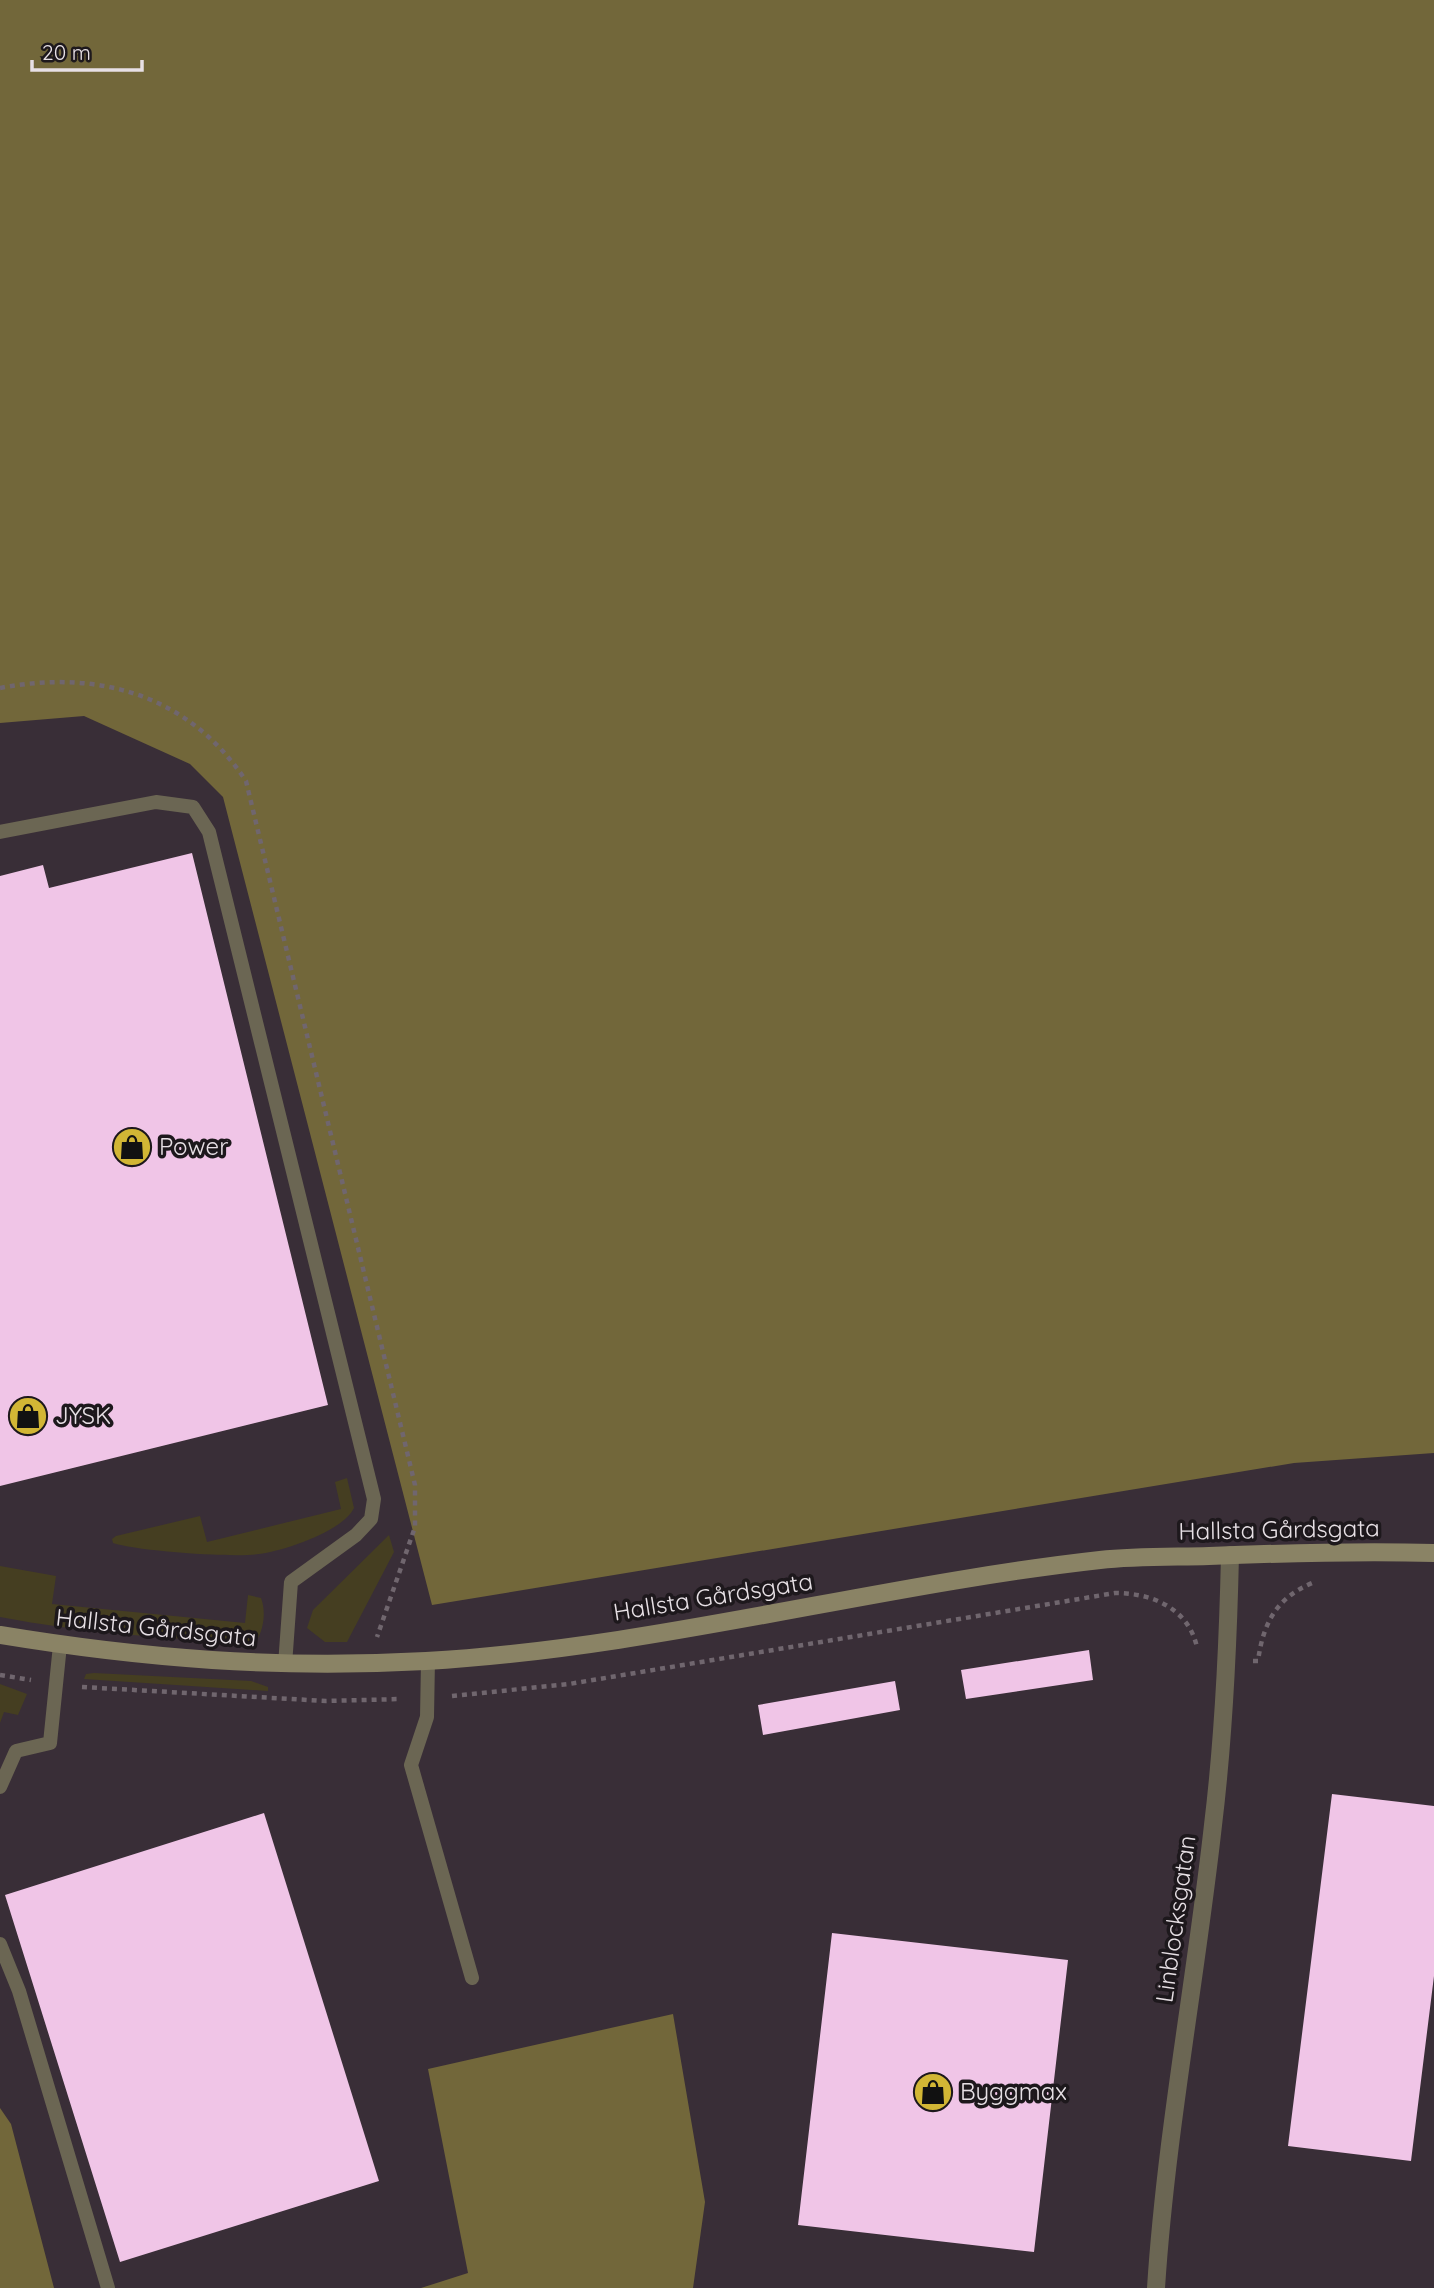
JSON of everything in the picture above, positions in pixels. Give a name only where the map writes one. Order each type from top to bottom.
[{"type":"street","name":"Hallsta Gårdsgata","points":[[0,1635],[60,1645],[215,1662],[285,1665],[428,1660],[536,1651],[1102,1559],[1434,1553]]},
{"type":"street","name":"Linblocksgatan","points":[[1156,2288],[1177,2099],[1213,1824],[1228,1660],[1230,1555]]},
{"type":"lane","points":[[0,832],[156,802],[193,807],[209,832],[374,1499],[371,1519],[356,1535],[291,1582],[285,1665]]},
{"type":"lane","points":[[0,1787],[16,1751],[50,1743],[60,1645]]},
{"type":"lane","points":[[428,1660],[427,1717],[411,1765],[472,1978]]},
{"type":"lane","points":[[0,1944],[19,1991],[108,2288]]},
{"type":"path","points":[[0,1675],[57,1684],[173,1694],[326,1701],[428,1697],[569,1685],[1115,1593],[1145,1595],[1161,1601],[1185,1621],[1194,1636],[1200,1659],[1258,1661],[1262,1634],[1272,1612],[1289,1595],[1321,1580]]},
{"type":"shaded area","points":[[0,0],[1434,0],[1434,1453],[1294,1463],[432,1605],[223,797],[190,764],[84,716],[0,723]]},
{"type":"shaded area","points":[[347,1478],[354,1508],[348,1516],[326,1532],[283,1549],[247,1555],[208,1554],[142,1549],[113,1543],[112,1539],[116,1536],[200,1516],[207,1542],[341,1509],[335,1482]]},
{"type":"shaded area","points":[[389,1535],[394,1552],[347,1642],[325,1642],[307,1628],[313,1610]]},
{"type":"shaded area","points":[[0,1566],[56,1576],[52,1604],[245,1623],[248,1595],[261,1598],[263,1625],[257,1640],[248,1643],[93,1631],[0,1617]]},
{"type":"shaded area","points":[[86,1674],[251,1681],[268,1687],[268,1691],[84,1679]]},
{"type":"shaded area","points":[[0,1684],[27,1694],[18,1715],[4,1712],[0,1723]]},
{"type":"shaded area","points":[[673,2014],[705,2202],[693,2288],[421,2288],[468,2273],[428,2069]]},
{"type":"shaded area","points":[[0,2108],[11,2124],[54,2288],[0,2288]]},
{"type":"building","name":"Power","points":[[192,853],[328,1405],[0,1486],[0,876],[43,865],[49,888]]},
{"type":"building","points":[[1089,1650],[1093,1680],[966,1699],[961,1670]]},
{"type":"building","points":[[895,1681],[900,1710],[763,1735],[758,1705]]},
{"type":"building","points":[[1332,1794],[1434,1806],[1434,1976],[1411,2161],[1288,2146]]},
{"type":"building","points":[[264,1813],[379,2181],[120,2262],[5,1895]]},
{"type":"building","name":"Byggmax","points":[[832,1933],[1068,1960],[1034,2252],[798,2225]]},
{"type":"place","name":"Power","points":[[132,1147]]},
{"type":"place","name":"JYSK","points":[[28,1416]]},
{"type":"place","name":"Byggmax","points":[[933,2092]]}]
